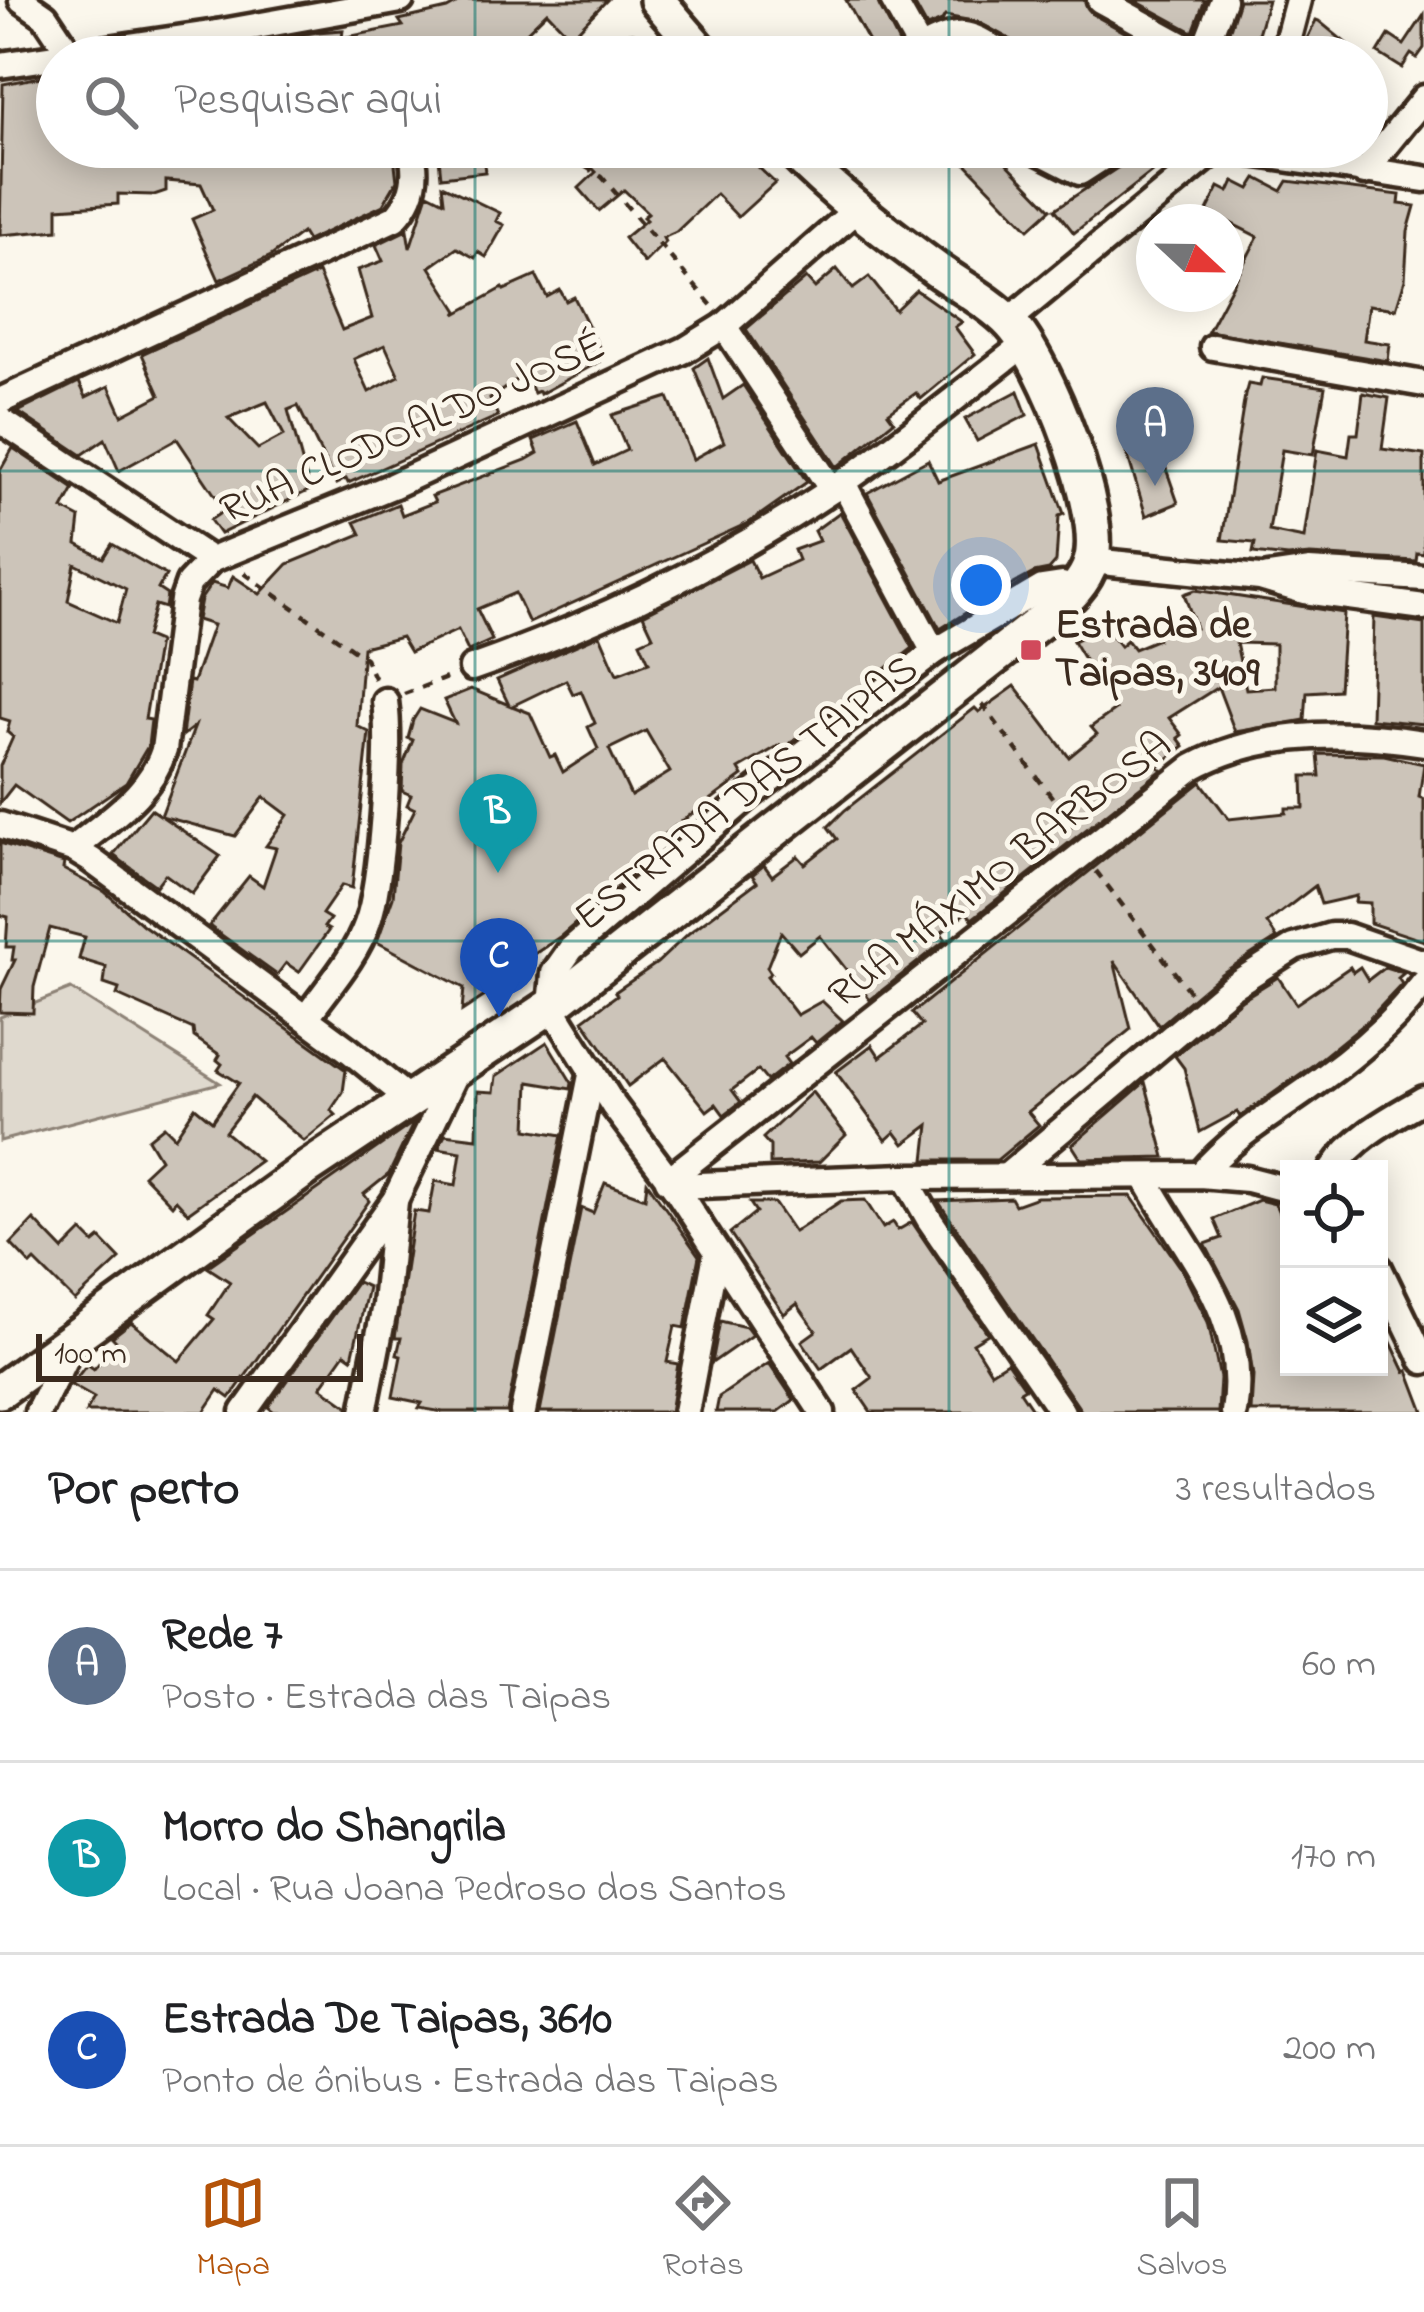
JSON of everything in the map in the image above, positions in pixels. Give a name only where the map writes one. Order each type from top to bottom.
[{"type":"main road","points":[[657,0],[688,36]]},
{"type":"main road","points":[[812,168],[856,209],[1016,332],[1043,371],[1088,497],[1095,532],[1084,575]]},
{"type":"main road","name":"ESTRADA DAS TAIPAS","points":[[0,1391],[309,1167],[551,1006],[964,680],[1084,575]]},
{"type":"street","points":[[22,0],[45,16],[58,36]]},
{"type":"street","points":[[198,36],[400,0]]},
{"type":"street","points":[[892,0],[913,36]]},
{"type":"street","points":[[1100,0],[1164,36]]},
{"type":"street","points":[[1209,36],[1223,0]]},
{"type":"street","points":[[1289,36],[1298,0]]},
{"type":"street","points":[[217,33],[220,36]]},
{"type":"street","points":[[0,65],[36,60]]},
{"type":"street","points":[[1388,142],[1424,98]]},
{"type":"street","points":[[0,401],[395,218],[408,205],[414,168]]},
{"type":"street","points":[[472,668],[672,584],[837,486],[1196,168]]},
{"type":"street","points":[[1341,168],[1424,179]]},
{"type":"street","points":[[1364,172],[1367,168]]},
{"type":"street","name":"RUA CLODOALDO JOSÉ","points":[[74,849],[143,790],[158,771],[183,600],[190,583],[211,560],[392,486],[635,374],[724,326],[856,209]]},
{"type":"street","points":[[724,326],[837,486],[934,652]]},
{"type":"street","points":[[1213,347],[1424,384]]},
{"type":"street","points":[[0,420],[211,560]]},
{"type":"street","points":[[822,1412],[551,1006],[554,973],[571,949],[749,796],[934,652],[1042,588],[1084,575],[1260,578],[1309,571],[1424,578]]},
{"type":"street","points":[[1260,578],[1304,591],[1424,607]]},
{"type":"street","points":[[306,1018],[361,938],[374,896],[385,701]]},
{"type":"street","name":"RUA MÁXIMO BARBOSA","points":[[671,1183],[1178,777],[1231,749],[1280,740],[1349,735],[1424,742]]},
{"type":"street","points":[[0,825],[74,849],[410,1100]]},
{"type":"street","points":[[1009,1174],[1203,1009],[1267,962],[1310,940],[1331,936],[1367,940],[1424,963]]},
{"type":"street","points":[[1200,1175],[1256,1121],[1374,1040],[1424,983]]},
{"type":"street","points":[[244,1412],[394,1200],[459,1066]]},
{"type":"street","points":[[523,1412],[592,1070]]},
{"type":"street","points":[[1339,1160],[1372,1130],[1424,1099]]},
{"type":"street","points":[[671,1183],[1009,1174],[1200,1175],[1280,1188]]},
{"type":"street","points":[[1144,1175],[1215,1292],[1228,1324],[1238,1377],[1234,1412]]},
{"type":"street","points":[[905,1177],[1062,1412]]},
{"type":"street","points":[[364,1412],[385,1305],[394,1200]]},
{"type":"street","points":[[686,1412],[716,1254]]},
{"type":"street","points":[[1388,1287],[1424,1361]]},
{"type":"street","points":[[38,1412],[76,1336]]},
{"type":"path","points":[[588,168],[602,177],[671,255],[724,326]]},
{"type":"path","points":[[211,560],[236,567],[365,658],[385,701],[472,668]]},
{"type":"path","points":[[964,680],[1203,1009]]},
{"type":"shaded area","points":[[71,989],[220,1083],[0,1141],[0,1017]]},
{"type":"building","points":[[463,0],[607,0],[572,36],[547,12],[522,36],[352,36],[403,26],[399,20],[447,9]]},
{"type":"building","points":[[846,0],[877,0],[895,36],[866,36]]},
{"type":"building","points":[[912,0],[1084,0],[1092,14],[1131,36],[1004,36],[978,22],[945,16],[927,27]]},
{"type":"building","points":[[1134,0],[1205,0],[1193,32]]},
{"type":"building","points":[[1239,0],[1268,0],[1257,36],[1228,36]]},
{"type":"building","points":[[1424,15],[1424,48],[1417,58],[1411,54],[1402,68],[1388,59],[1388,37],[1404,45]]},
{"type":"building","points":[[1316,20],[1337,36],[1308,36]]},
{"type":"building","points":[[343,30],[342,36],[295,36],[317,32]]},
{"type":"building","points":[[36,78],[36,168],[395,168],[397,181],[383,205],[307,241],[302,233],[271,256],[219,280],[192,219],[213,210],[201,184],[166,181],[166,191],[154,195],[118,194],[118,204],[58,208],[58,230],[0,235],[3,84]]},
{"type":"building","points":[[440,168],[485,168],[485,172],[441,177]]},
{"type":"building","points":[[592,168],[759,168],[775,183],[738,217],[716,194],[676,232],[663,238],[665,242],[644,263],[624,238],[648,213],[624,190],[599,211],[579,188],[596,172]]},
{"type":"building","points":[[970,168],[1011,168],[1051,209],[1029,229]]},
{"type":"building","points":[[1117,168],[1157,168],[1074,233],[1055,209]]},
{"type":"building","points":[[1257,178],[1282,191],[1288,181],[1400,195],[1399,204],[1415,206],[1396,309],[1369,305],[1364,340],[1390,344],[1388,361],[1208,331],[1218,312],[1244,312],[1244,263],[1258,237],[1244,230],[1244,204],[1210,204],[1219,187],[1229,192],[1234,181],[1250,189]]},
{"type":"building","points":[[442,185],[500,213],[496,221],[504,225],[486,257],[478,252],[475,258],[457,248],[430,267],[456,314],[536,276],[547,297],[560,290],[566,301],[574,297],[599,347],[592,350],[599,362],[540,394],[530,384],[524,387],[519,378],[490,399],[498,416],[348,483],[346,479],[336,484],[298,406],[288,410],[310,490],[220,534],[210,520],[225,510],[177,439],[119,471],[105,439],[82,455],[18,412],[79,382],[86,397],[109,386],[122,415],[160,395],[142,354],[318,273],[342,330],[372,318],[358,270],[383,261],[376,245],[407,230],[410,248],[428,193],[444,201]],"holes":[[[385,345],[399,376],[369,392],[354,359]],[[267,402],[284,435],[258,449],[228,418]]]},
{"type":"building","points":[[837,269],[853,289],[869,277],[895,310],[916,290],[962,322],[955,327],[975,354],[921,399],[916,393],[888,413],[894,421],[837,467],[746,329],[806,278],[815,288]]},
{"type":"building","points":[[708,358],[723,399],[743,385],[807,482],[750,522],[529,623],[515,593],[477,609],[492,640],[468,651],[458,630],[410,652],[401,637],[363,647],[357,726],[369,732],[352,888],[342,885],[322,914],[330,919],[324,927],[329,930],[299,972],[286,963],[277,975],[209,926],[249,876],[263,886],[276,848],[266,846],[288,815],[264,797],[235,836],[161,816],[195,726],[182,736],[189,681],[193,682],[213,625],[197,620],[201,599],[212,583],[228,588],[233,576],[260,594],[288,564],[361,534],[355,522],[398,504],[402,515],[435,502],[432,496],[526,460],[538,453],[533,440],[577,421],[595,465],[627,450],[612,415],[668,397],[693,459],[724,442],[694,368]]},
{"type":"building","points":[[1262,378],[1325,387],[1313,455],[1282,450],[1269,531],[1304,538],[1317,450],[1348,456],[1351,434],[1358,434],[1363,393],[1389,398],[1382,449],[1424,455],[1424,554],[1417,553],[1416,561],[1288,557],[1253,553],[1255,543],[1222,540],[1245,395],[1248,384],[1260,386]]},
{"type":"building","points":[[1018,391],[1027,415],[977,441],[965,419]]},
{"type":"building","points":[[1149,420],[1178,503],[1146,516],[1120,430]]},
{"type":"building","points":[[1039,444],[1064,514],[1059,516],[1056,562],[940,629],[867,493],[928,460],[938,481]]},
{"type":"building","points":[[13,448],[74,489],[63,509],[80,518],[77,544],[103,558],[112,544],[166,575],[158,589],[167,595],[165,608],[155,605],[146,637],[158,642],[145,719],[151,720],[148,746],[126,783],[67,823],[14,785],[0,803],[0,766],[13,737],[7,732],[10,721],[0,718],[0,471]],"holes":[[[75,564],[126,589],[117,623],[68,601]]]},
{"type":"building","points":[[840,512],[913,648],[783,749],[780,745],[739,769],[743,776],[651,844],[656,854],[561,936],[486,987],[488,994],[462,1011],[464,988],[377,942],[393,897],[398,843],[415,809],[407,805],[411,795],[402,791],[403,765],[420,709],[455,723],[444,700],[471,689],[509,705],[497,680],[600,635],[617,674],[649,662],[640,642],[653,636],[643,615],[750,560],[759,578],[798,560],[794,550],[819,541],[814,531]],"holes":[[[566,680],[573,694],[581,691],[595,723],[588,727],[598,749],[563,772],[555,755],[550,757],[530,713],[512,706]],[[646,731],[670,772],[631,796],[609,749]]]},
{"type":"building","points":[[1195,590],[1344,613],[1339,690],[1307,692],[1305,720],[1235,732],[1218,687],[1169,718],[1184,746],[1158,766],[1162,770],[972,919],[966,912],[941,933],[946,940],[870,1000],[820,936],[799,953],[781,932],[767,976],[797,1015],[822,1001],[843,1021],[816,1043],[811,1037],[784,1057],[789,1064],[767,1081],[758,1070],[732,1090],[741,1102],[724,1115],[716,1104],[707,1111],[665,1058],[628,1086],[583,1020],[757,882],[752,875],[764,865],[772,876],[798,856],[805,864],[837,839],[828,827],[845,810],[975,708],[979,712],[1015,686],[1069,757],[1097,734],[1091,727],[1115,710],[1073,641],[1105,627],[1120,646],[1127,640],[1134,649],[1158,639],[1157,632],[1196,628],[1184,594]],"holes":[[[1236,643],[1275,644],[1275,687],[1246,689]]]},
{"type":"building","points":[[1374,617],[1424,624],[1424,724],[1371,719]]},
{"type":"building","points":[[1318,754],[1384,755],[1424,764],[1419,797],[1424,799],[1424,941],[1370,923],[1370,903],[1355,902],[1356,896],[1321,904],[1315,886],[1267,923],[1277,938],[1221,974],[1159,1026],[1114,961],[1131,1029],[1028,1112],[1039,1125],[997,1160],[925,1160],[929,1125],[904,1144],[895,1132],[886,1140],[836,1072],[872,1045],[880,1057],[922,1025],[912,1013],[1201,782],[1229,819],[1286,813],[1286,808],[1304,808],[1303,776],[1320,776]]},
{"type":"building","points":[[151,809],[220,856],[192,894],[165,874],[156,886],[113,855]]},
{"type":"building","points":[[0,843],[64,863],[63,869],[105,892],[143,925],[346,1070],[343,1092],[331,1110],[336,1115],[304,1141],[252,1097],[225,1132],[260,1161],[188,1213],[176,1200],[172,1205],[143,1175],[160,1159],[148,1139],[164,1126],[175,1137],[195,1107],[212,1121],[239,1083],[218,1070],[220,1055],[194,1037],[193,1029],[117,995],[119,989],[104,984],[106,967],[79,959],[85,937],[50,928],[34,987],[33,1013],[0,1012],[1,989],[15,960],[14,947],[6,947],[8,917],[0,915]]},
{"type":"building","points":[[1350,967],[1353,972],[1360,967],[1368,980],[1385,967],[1404,973],[1398,978],[1402,984],[1366,1022],[1313,1065],[1240,1117],[1237,1112],[1200,1132],[1184,1068],[1175,1056],[1241,1000],[1278,977],[1296,1004]]},
{"type":"building","points":[[547,1042],[572,1083],[571,1089],[529,1082],[527,1129],[562,1135],[507,1412],[419,1408],[422,1403],[393,1397],[401,1356],[397,1355],[401,1338],[395,1338],[414,1211],[429,1213],[435,1181],[456,1185],[461,1152],[438,1148],[445,1134],[477,1138],[478,1091],[494,1092],[496,1076]]},
{"type":"building","points":[[1145,1082],[1165,1157],[1081,1159],[1072,1145]]},
{"type":"building","points":[[812,1092],[846,1135],[819,1162],[770,1164],[770,1146],[763,1138]]},
{"type":"building","points":[[414,1122],[389,1174],[364,1194],[369,1201],[230,1398],[219,1390],[204,1412],[86,1412],[94,1398],[71,1385],[87,1364],[94,1369],[117,1342],[112,1337],[131,1322],[179,1361],[214,1319],[208,1315],[230,1282],[207,1267]]},
{"type":"building","points":[[647,1182],[699,1256],[685,1328],[675,1326],[667,1362],[678,1364],[670,1412],[540,1412],[581,1208],[593,1213],[605,1183],[645,1198]]},
{"type":"building","points":[[1131,1196],[1181,1268],[1208,1322],[1220,1378],[1218,1412],[1082,1412],[938,1201],[1011,1198],[1015,1205],[1037,1197]]},
{"type":"building","points":[[865,1200],[883,1228],[893,1222],[898,1230],[912,1222],[988,1334],[973,1343],[991,1372],[1007,1362],[1034,1412],[871,1412],[856,1390],[872,1378],[851,1347],[821,1369],[802,1341],[816,1331],[797,1304],[784,1314],[730,1233],[756,1212],[750,1203],[774,1203],[794,1232],[841,1201]]},
{"type":"building","points":[[1259,1200],[1275,1204],[1280,1215],[1280,1376],[1388,1376],[1388,1336],[1424,1412],[1251,1412],[1248,1341],[1239,1309],[1205,1244],[1222,1238],[1214,1219]]},
{"type":"building","points":[[34,1220],[63,1250],[82,1231],[94,1243],[100,1238],[120,1259],[75,1301],[11,1244]]},
{"type":"building","points":[[357,1282],[368,1287],[352,1358],[345,1353],[321,1387],[348,1406],[348,1412],[274,1412],[268,1407]]},
{"type":"building","points":[[720,1321],[746,1327],[752,1335],[712,1363]]},
{"type":"building","points":[[769,1363],[794,1400],[778,1412],[716,1412],[719,1397]]},
{"type":"place","name":"Rede 7","points":[[1155,486]]},
{"type":"place","name":"Estrada de Taipas, 3409","points":[[1031,650]]},
{"type":"place","name":"Morro do Shangrila","points":[[498,873]]},
{"type":"place","name":"Estrada De Taipas, 3610","points":[[499,1017]]}]
